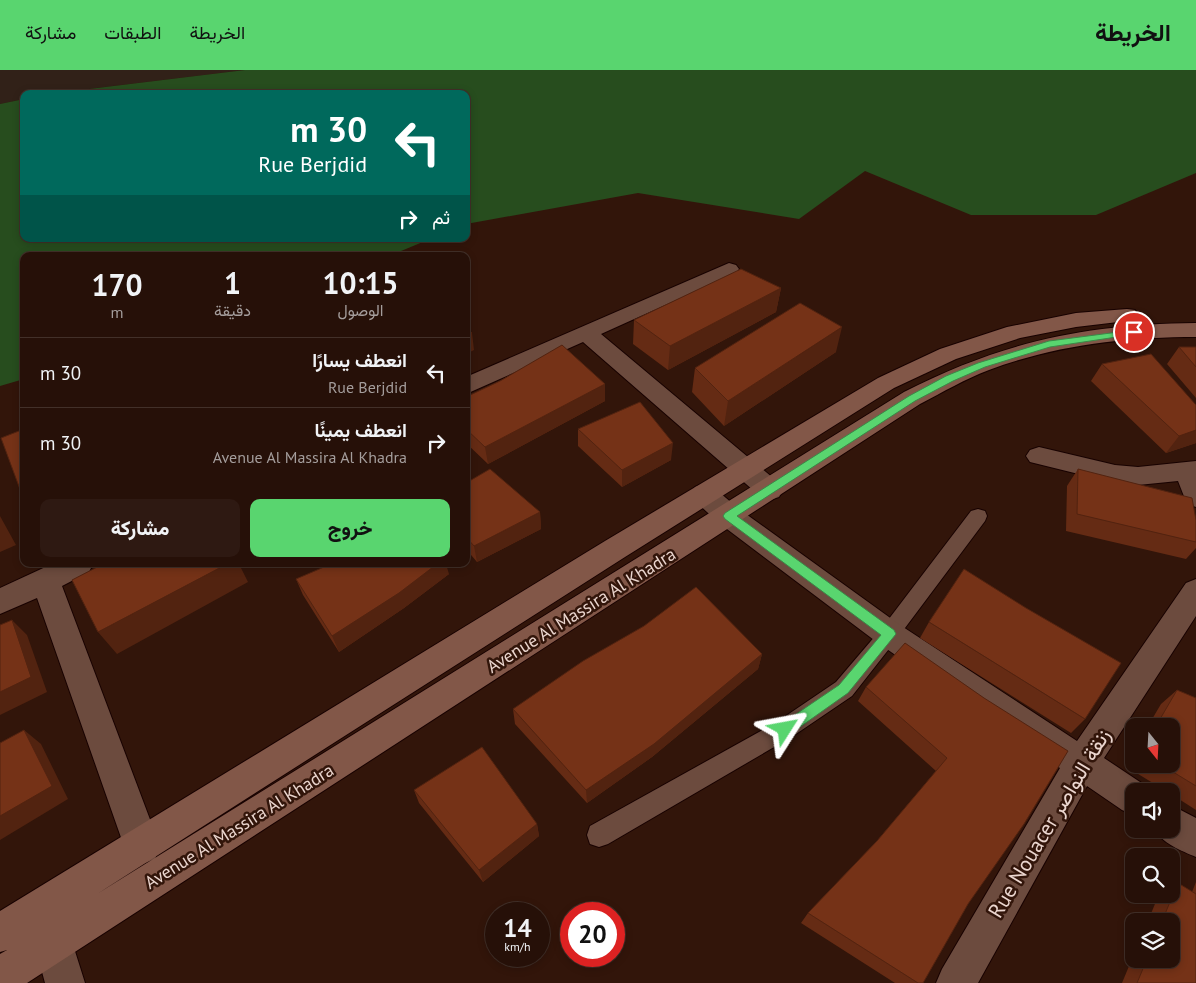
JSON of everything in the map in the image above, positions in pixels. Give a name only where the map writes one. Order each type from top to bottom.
[{"type":"main road","name":"Avenue Al Massira Al Khadra","points":[[0,933],[704,494],[886,383],[940,357],[981,342],[1038,327],[1076,320],[1137,314],[1196,315]]},
{"type":"main road","name":"Avenue Al Massira Al Khadra","points":[[0,978],[912,398],[981,365],[1049,344],[1082,338],[1152,331],[1196,330]]},
{"type":"street","points":[[470,384],[729,268]]},
{"type":"street","points":[[585,332],[770,490]]},
{"type":"street","points":[[1039,456],[1115,474],[1154,475],[1192,471],[1196,497]]},
{"type":"street","points":[[704,494],[729,516],[889,634],[1125,792]]},
{"type":"street","points":[[0,602],[73,567]]},
{"type":"street","points":[[45,580],[142,846]]},
{"type":"street","name":"Rue Nouacer زنقة النواصر","points":[[956,983],[1082,764],[1196,591]]},
{"type":"street","points":[[1180,828],[1196,839]]},
{"type":"street","points":[[44,906],[65,983]]},
{"type":"lane","points":[[599,835],[785,729],[844,689],[889,634],[978,516]]},
{"type":"shaded area","points":[[0,70],[245,70],[81,90],[20,90],[20,100],[0,104]]},
{"type":"green space","points":[[245,70],[1196,70],[1196,173],[1096,215],[971,215],[865,171],[799,219],[638,193],[470,223],[470,90],[81,90]]},
{"type":"green space","points":[[20,100],[20,242],[423,242],[399,252],[20,252],[20,380],[0,386],[0,104]]},
{"type":"building","points":[[741,269],[781,288],[670,346],[634,320]]},
{"type":"building","points":[[800,303],[842,327],[728,401],[695,368]]},
{"type":"building","points":[[562,345],[605,384],[485,447],[470,433],[470,395],[500,381]]},
{"type":"building","points":[[1179,347],[1196,347],[1196,367]]},
{"type":"building","points":[[1151,354],[1196,405],[1196,430],[1179,436],[1102,364]]},
{"type":"building","points":[[640,402],[673,443],[622,470],[578,429]]},
{"type":"building","points":[[20,431],[20,489],[1,438]]},
{"type":"building","points":[[490,469],[540,512],[474,546],[470,542],[470,481]]},
{"type":"building","points":[[1078,469],[1192,498],[1196,520],[1196,542],[1077,514]]},
{"type":"building","points":[[97,567],[221,567],[98,632],[72,580]]},
{"type":"building","points":[[324,567],[433,567],[399,593],[332,636],[296,579]]},
{"type":"building","points":[[964,569],[1026,608],[1121,663],[1085,719],[929,622]]},
{"type":"building","points":[[696,587],[762,654],[654,744],[586,790],[513,709],[583,661],[644,626]]},
{"type":"building","points":[[12,620],[31,677],[0,692],[0,625]]},
{"type":"building","points":[[905,643],[984,698],[1068,751],[1024,824],[968,904],[923,983],[918,983],[808,913],[877,841],[947,758],[866,687]]},
{"type":"building","points":[[1177,690],[1196,698],[1196,786],[1175,773],[1180,773],[1180,718],[1161,718]]},
{"type":"building","points":[[24,730],[52,786],[0,816],[0,743]]},
{"type":"building","points":[[482,747],[537,824],[479,870],[414,790]]},
{"type":"building","points":[[1180,884],[1196,894],[1196,983],[1137,983],[1143,968],[1180,968],[1180,913],[1165,913],[1170,903],[1180,903]]},
{"type":"route","points":[[785,729],[844,689],[889,634],[729,516],[912,398],[949,379],[981,365],[1049,344],[1134,332]]}]
